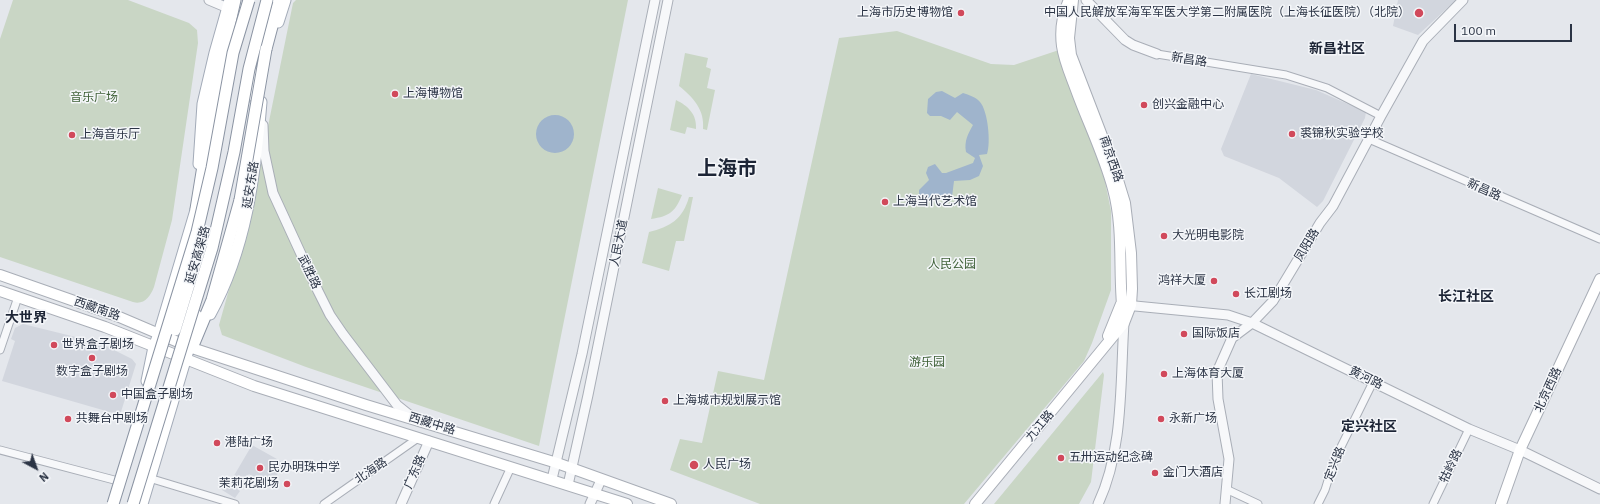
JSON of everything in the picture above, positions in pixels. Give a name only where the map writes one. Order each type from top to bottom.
[{"type":"main road","points":[[113,504],[197,232],[212,168],[233,52],[249,0]]},
{"type":"main road","points":[[109,504],[142,406],[154,347],[196,209],[236,55],[254,0]]},
{"type":"main road","name":"延安高架路","points":[[120,504],[201,244],[217,182],[240,52],[254,0]]},
{"type":"main road","name":"延安高架路","points":[[133,504],[212,248],[234,152],[248,69],[267,0]]},
{"type":"main road","name":"延安东路","points":[[190,347],[194,321],[223,220],[236,160],[246,98],[257,45],[271,0]]},
{"type":"main road","points":[[190,347],[212,300],[240,200],[266,49],[279,0]]},
{"type":"main road","name":"延安东路","points":[[142,504],[185,359],[190,347],[223,291],[241,235],[250,199],[262,99],[273,40],[285,0]]},
{"type":"main road","name":"南京西路","points":[[1069,0],[1062,22],[1062,47],[1117,205],[1126,305]]},
{"type":"main road","name":"南京西路","points":[[1073,0],[1069,38],[1071,55],[1109,152],[1125,203],[1131,253],[1124,323]]},
{"type":"main road","points":[[196,209],[231,3]]},
{"type":"main road","points":[[196,209],[203,104],[215,53],[231,3]]},
{"type":"main road","points":[[246,98],[273,40]]},
{"type":"main road","name":"西藏南路","points":[[0,275],[117,316],[190,347]]},
{"type":"main road","name":"北京西路","points":[[1501,504],[1520,450],[1600,279]]},
{"type":"main road","name":"西藏南路","points":[[0,291],[105,328],[185,359]]},
{"type":"main road","name":"九江路","points":[[1103,348],[1126,305]]},
{"type":"main road","name":"九江路","points":[[975,504],[1124,323]]},
{"type":"main road","name":"西藏中路","points":[[190,347],[557,464],[671,504]]},
{"type":"main road","name":"西藏中路","points":[[185,359],[254,386],[511,466],[627,504]]},
{"type":"street","points":[[209,0],[231,3]]},
{"type":"street","name":"人民大道","points":[[552,479],[557,464],[582,354],[655,0]]},
{"type":"street","name":"人民大道","points":[[568,485],[668,0]]},
{"type":"street","points":[[1086,0],[1125,40],[1132,45],[1157,54]]},
{"type":"street","name":"凤阳路","points":[[1225,504],[1228,490],[1229,459],[1218,399],[1217,372],[1232,338],[1252,323],[1273,301],[1320,223],[1333,206],[1423,41],[1463,0]]},
{"type":"street","name":"新昌路","points":[[1157,54],[1286,75],[1327,88],[1381,116]]},
{"type":"street","name":"武胜路","points":[[262,99],[264,151],[273,193],[304,262],[330,315],[343,334],[397,405],[414,419]]},
{"type":"street","name":"新昌路","points":[[1369,139],[1600,239]]},
{"type":"street","points":[[0,350],[18,297]]},
{"type":"street","name":"黄河路","points":[[1126,305],[1228,315],[1252,323],[1469,429],[1520,450],[1600,489]]},
{"type":"street","name":"南京西路","points":[[1098,504],[1110,474],[1117,430],[1124,323]]},
{"type":"street","name":"定兴路","points":[[1318,504],[1325,490],[1334,461],[1373,382]]},
{"type":"street","name":"牯岭路","points":[[1433,504],[1469,429]]},
{"type":"street","name":"北海路","points":[[324,504],[418,438]]},
{"type":"street","name":"广东路","points":[[401,504],[429,441]]},
{"type":"street","points":[[0,450],[118,481]]},
{"type":"street","points":[[494,504],[511,466]]},
{"type":"street","points":[[149,478],[235,504]]},
{"type":"street","points":[[590,504],[601,480]]},
{"type":"street","points":[[1228,490],[1258,504]]},
{"type":"shaded area","name":"中国人民解放军海军军医大学第二附属医院（上海长征医院）（北院）","points":[[1398,0],[1456,0],[1418,35],[1393,26]]},
{"type":"shaded area","name":"裘锦秋实验学校","points":[[1251,74],[1316,90],[1366,112],[1365,118],[1323,201],[1317,207],[1279,178],[1224,156],[1221,149]]},
{"type":"shaded area","name":"大世界","points":[[23,324],[100,343],[132,359],[136,364],[120,415],[2,381],[15,341],[11,339],[15,328]]},
{"type":"shaded area","name":"民办明珠中学","points":[[252,445],[284,463],[270,487],[263,481],[261,483],[249,474],[237,489],[240,491],[235,498],[222,490],[230,478],[232,479]]},
{"type":"green space","name":"音乐广场","points":[[13,0],[128,0],[189,23],[197,30],[198,43],[172,220],[154,287],[151,294],[143,301],[137,303],[133,302],[0,257],[0,39]]},
{"type":"green space","points":[[296,0],[628,0],[539,446],[306,367],[222,335],[219,325],[250,215],[293,3]]},
{"type":"green space","name":"人民公园","points":[[897,31],[991,64],[1014,65],[1059,50],[1102,167],[1111,211],[1111,290],[1084,361],[964,504],[760,504],[670,470],[680,439],[702,443],[718,371],[764,380],[839,38]]},
{"type":"green space","points":[[685,53],[708,58],[706,67],[711,69],[707,88],[715,90],[707,130],[703,129],[702,116],[697,104],[679,86]]},
{"type":"green space","points":[[676,100],[691,111],[695,119],[696,129],[687,127],[685,134],[670,130]]},
{"type":"green space","points":[[658,188],[682,195],[677,206],[671,212],[667,215],[651,219]]},
{"type":"green space","points":[[689,197],[693,197],[684,241],[676,241],[669,271],[642,263],[649,232],[663,228],[675,221],[683,211]]},
{"type":"green space","points":[[1103,372],[1104,375],[1091,482],[1079,504],[994,504]]},
{"type":"water","points":[[942,91],[955,98],[963,93],[978,100],[983,106],[985,112],[989,135],[987,154],[979,155],[983,166],[979,176],[970,180],[954,181],[952,197],[946,201],[935,197],[930,199],[919,195],[919,190],[929,180],[926,173],[928,167],[935,164],[942,173],[946,173],[973,163],[975,158],[966,152],[967,138],[973,125],[957,112],[950,120],[941,116],[930,116],[927,113],[928,99],[936,92]]},
{"type":"water","points":[[551,115],[559,115],[569,120],[573,127],[573,141],[569,148],[559,153],[551,153],[541,148],[539,145],[536,138],[536,130],[541,120],[544,118]]},
{"type":"place","name":"上海市历史博物馆","points":[[961,13]]},
{"type":"place","name":"中国人民解放军海军军医大学第二附属医院（上海长征医院）（北院）","points":[[1419,13]]},
{"type":"place","name":"上海博物馆","points":[[395,94]]},
{"type":"place","name":"创兴金融中心","points":[[1144,105]]},
{"type":"place","name":"裘锦秋实验学校","points":[[1292,134]]},
{"type":"place","name":"上海音乐厅","points":[[72,135]]},
{"type":"place","name":"上海当代艺术馆","points":[[885,202]]},
{"type":"place","name":"大光明电影院","points":[[1164,236]]},
{"type":"place","name":"鸿祥大厦","points":[[1214,281]]},
{"type":"place","name":"长江剧场","points":[[1236,294]]},
{"type":"place","name":"国际饭店","points":[[1184,334]]},
{"type":"place","name":"世界盒子剧场","points":[[54,345]]},
{"type":"place","name":"数字盒子剧场","points":[[92,358]]},
{"type":"place","name":"上海体育大厦","points":[[1164,374]]},
{"type":"place","name":"中国盒子剧场","points":[[113,395]]},
{"type":"place","name":"上海城市规划展示馆","points":[[665,401]]},
{"type":"place","name":"共舞台中剧场","points":[[68,419]]},
{"type":"place","name":"永新广场","points":[[1161,419]]},
{"type":"place","name":"港陆广场","points":[[217,443]]},
{"type":"place","name":"五卅运动纪念碑","points":[[1061,458]]},
{"type":"place","name":"人民广场","points":[[694,465]]},
{"type":"place","name":"民办明珠中学","points":[[260,468]]},
{"type":"place","name":"金门大酒店","points":[[1155,473]]},
{"type":"place","name":"茉莉花剧场","points":[[287,484]]},
{"type":"district","name":"新昌社区","points":[[1337,49]]},
{"type":"district","name":"上海市","points":[[727,169]]},
{"type":"district","name":"长江社区","points":[[1466,297]]},
{"type":"district","name":"大世界","points":[[26,318]]},
{"type":"district","name":"定兴社区","points":[[1369,427]]},
{"type":"park label","name":"游乐园","points":[[927,363]]}]
